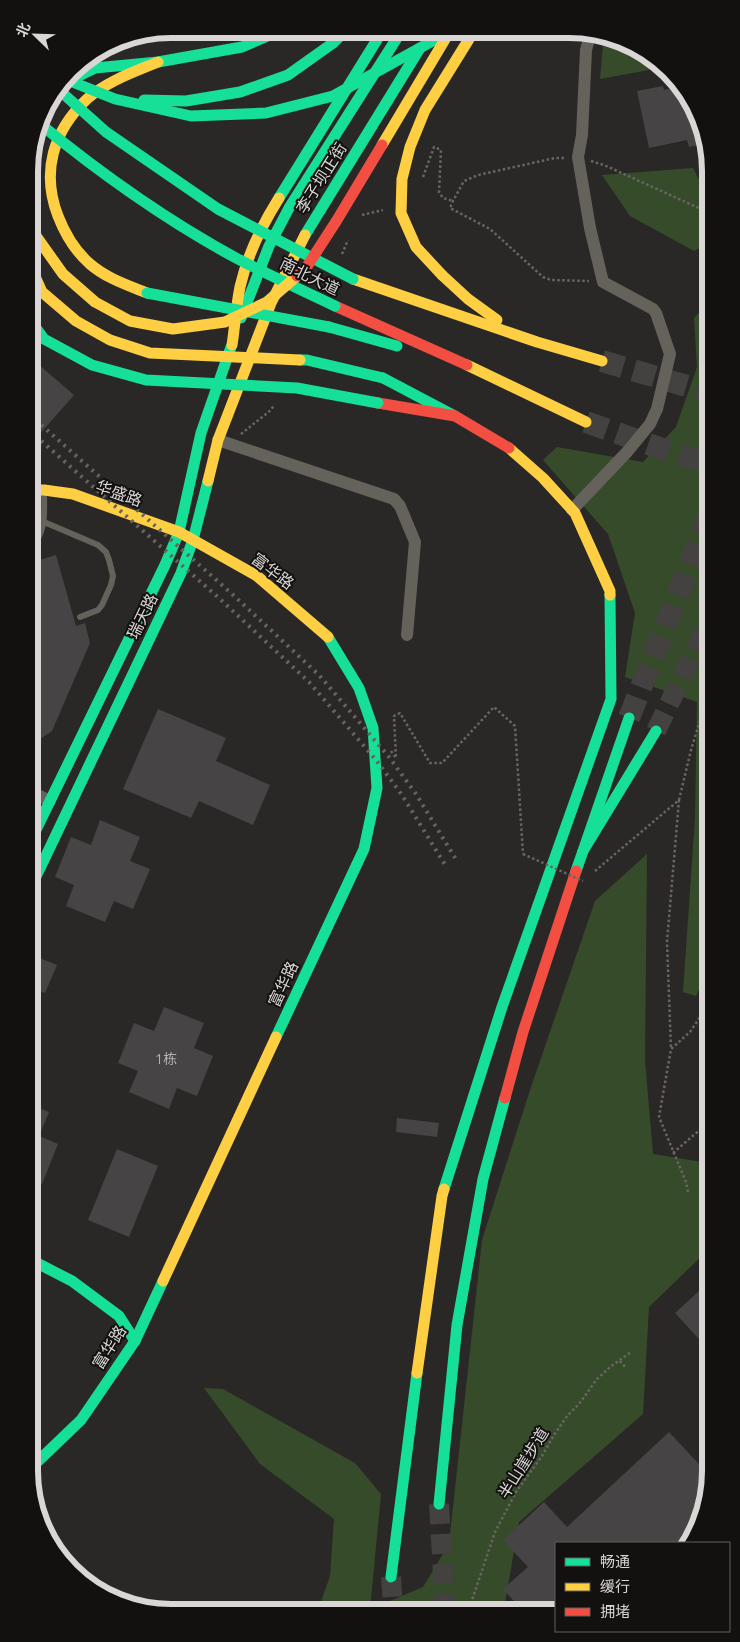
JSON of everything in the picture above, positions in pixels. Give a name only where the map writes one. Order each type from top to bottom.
[{"type":"main road","points":[[74,78],[96,68],[158,62],[242,47],[264,38]]},
{"type":"main road","points":[[115,99],[186,101],[240,92],[288,75],[338,38]]},
{"type":"main road","points":[[232,345],[240,287],[266,219],[379,38]]},
{"type":"main road","name":"李子坝正街","points":[[232,345],[269,246],[289,208],[397,38]]},
{"type":"main road","name":"李子坝正街","points":[[252,350],[271,303],[310,226],[426,38]]},
{"type":"main road","points":[[72,82],[115,99],[191,116],[266,113],[333,96],[437,38]]},
{"type":"main road","points":[[38,239],[63,274],[95,302],[130,321],[173,329],[225,322],[267,302],[306,268],[342,212],[446,38]]},
{"type":"main road","points":[[470,38],[425,110],[410,147],[402,179],[401,213],[416,247],[462,294],[485,314],[537,342]]},
{"type":"main road","points":[[158,62],[110,82],[88,98],[68,120],[54,148],[49,179],[54,209],[68,238],[90,264],[115,280],[147,293],[329,327],[469,366]]},
{"type":"main road","name":"南北大道","points":[[63,93],[106,132],[218,209],[353,278],[537,342],[602,360]]},
{"type":"main road","name":"南北大道","points":[[45,128],[84,160],[170,218],[236,258],[586,422]]},
{"type":"main road","points":[[38,283],[42,292],[76,321],[110,340],[150,353],[307,360],[383,378],[455,416],[507,446],[543,478],[575,513],[610,591],[611,698],[502,1007],[442,1196],[411,1413],[391,1577]]},
{"type":"main road","points":[[38,331],[44,339],[92,365],[146,380],[297,388],[455,416]]},
{"type":"main road","name":"瑞天路","points":[[38,826],[165,565],[178,532],[201,433],[232,345]]},
{"type":"main road","name":"瑞天路","points":[[38,872],[181,573],[194,540],[218,440],[252,350]]},
{"type":"main road","name":"华盛路","points":[[38,490],[73,494],[178,532],[194,540]]},
{"type":"main road","name":"富华路","points":[[38,1461],[81,1420],[135,1341],[364,849],[377,788],[373,728],[359,688],[327,636],[257,576],[194,540]]},
{"type":"main road","points":[[439,1504],[457,1325],[483,1179],[523,1032],[629,718]]},
{"type":"main road","points":[[583,851],[656,731]]},
{"type":"main road","points":[[38,1264],[72,1281],[119,1316],[135,1341]]},
{"type":"street","points":[[572,510],[627,452],[650,424],[657,409],[670,354],[653,309],[603,282],[590,228],[578,157],[582,135],[586,50],[589,39]]},
{"type":"street","points":[[218,440],[394,498],[400,506],[415,542],[407,635]]},
{"type":"street","points":[[38,795],[50,801]]},
{"type":"lane","points":[[38,539],[44,522],[44,490]]},
{"type":"lane","points":[[38,521],[98,545],[106,552],[110,560],[113,576],[102,605],[98,610],[80,617]]},
{"type":"path","points":[[421,184],[434,147],[441,150],[439,192],[443,198],[453,201]]},
{"type":"path","points":[[578,157],[604,165],[702,210]]},
{"type":"path","points":[[556,158],[478,175],[464,181],[450,208],[490,230],[543,278],[603,282]]},
{"type":"path","points":[[391,750],[396,758],[394,716],[400,713],[430,763],[442,763],[494,707],[515,726],[523,854],[583,881]]},
{"type":"path","points":[[688,1192],[686,1182],[659,1118],[671,1049],[667,942],[679,800],[702,714]]},
{"type":"path","points":[[591,875],[679,800]]},
{"type":"path","points":[[671,1049],[690,1032],[702,1014]]},
{"type":"path","points":[[673,1153],[702,1128]]},
{"type":"path","name":"半山崖步道","points":[[472,1604],[495,1532],[516,1492],[542,1456],[567,1416],[579,1404],[597,1380],[631,1352]]},
{"type":"path","points":[[620,1361],[626,1368]]},
{"type":"green space","points":[[604,42],[636,55],[655,69],[600,79]]},
{"type":"green space","points":[[693,168],[702,185],[702,247],[694,251],[630,216],[602,175]]},
{"type":"green space","points":[[702,310],[702,983],[696,996],[683,992],[695,818],[697,702],[625,677],[635,613],[608,534],[543,460],[557,447],[643,462],[676,427],[697,367],[694,318]]},
{"type":"green space","points":[[647,854],[645,1060],[653,1154],[702,1162],[702,1256],[649,1307],[643,1414],[519,1522],[505,1604],[383,1604],[423,1587],[449,1544],[482,1240],[531,1087],[595,901]]},
{"type":"green space","points":[[204,1388],[223,1389],[355,1463],[381,1494],[370,1604],[320,1604],[330,1576],[334,1519],[260,1464]]},
{"type":"building","points":[[663,86],[664,90],[673,88],[685,104],[698,136],[700,145],[689,147],[687,140],[649,148],[637,91]]},
{"type":"building","points":[[38,364],[74,395],[38,436]]},
{"type":"building","points":[[56,555],[76,626],[85,623],[90,643],[52,731],[38,740],[38,561]]},
{"type":"building","points":[[158,709],[226,738],[216,761],[270,785],[253,825],[199,801],[191,818],[123,789]]},
{"type":"building","points":[[100,820],[140,837],[130,861],[150,869],[133,909],[114,901],[105,922],[66,906],[74,885],[55,877],[71,837],[91,845]]},
{"type":"building","points":[[38,957],[57,965],[45,993],[38,990]]},
{"type":"building","points":[[164,1007],[204,1023],[194,1048],[213,1056],[197,1096],[177,1088],[169,1109],[129,1092],[138,1071],[118,1063],[134,1023],[154,1031]]},
{"type":"building","points":[[38,1107],[49,1112],[39,1136],[58,1144],[42,1184],[38,1182]]},
{"type":"building","points":[[397,1118],[439,1123],[437,1137],[396,1132]]},
{"type":"building","points":[[117,1149],[158,1166],[129,1237],[88,1220]]},
{"type":"building","points":[[702,1288],[702,1342],[675,1313]]},
{"type":"building","points":[[669,1432],[702,1467],[700,1497],[692,1522],[682,1542],[555,1542],[555,1604],[516,1604],[503,1589],[528,1567],[503,1540],[544,1502],[567,1527]]},
{"type":"tunnel","points":[[602,361],[702,391]]},
{"type":"tunnel","points":[[586,422],[702,461]]},
{"type":"tunnel","points":[[629,718],[702,533]]},
{"type":"tunnel","points":[[656,731],[702,635]]},
{"type":"tunnel","points":[[439,1504],[445,1604]]},
{"type":"tunnel","points":[[391,1577],[393,1604]]},
{"type":"railway","points":[[38,422],[231,593],[319,675],[389,757],[416,794],[457,861]]},
{"type":"railway","points":[[38,438],[220,599],[309,682],[376,760],[402,795],[447,868]]},
{"type":"traffic: fast","points":[[74,78],[95,68],[158,62],[242,47],[263,38]]},
{"type":"traffic: fast","points":[[144,100],[186,101],[240,92],[288,75],[338,38]]},
{"type":"traffic: fast","points":[[279,198],[378,38]]},
{"type":"traffic: fast","points":[[241,318],[269,246],[289,208],[397,38]]},
{"type":"traffic: fast","points":[[72,82],[115,99],[191,116],[266,113],[333,96],[438,38]]},
{"type":"traffic: fast","points":[[305,235],[420,48]]},
{"type":"traffic: fast","points":[[63,93],[106,132],[218,209],[353,279]]},
{"type":"traffic: fast","points":[[45,128],[110,178],[184,228],[248,264],[335,306]]},
{"type":"traffic: fast","points":[[147,293],[329,327]]},
{"type":"traffic: fast","points":[[329,327],[397,346]]},
{"type":"traffic: fast","points":[[38,331],[44,339],[92,365],[146,380],[297,388],[378,403]]},
{"type":"traffic: fast","points":[[38,826],[165,565],[179,532],[201,433],[231,347]]},
{"type":"traffic: fast","points":[[300,360],[383,378]]},
{"type":"traffic: fast","points":[[383,378],[455,416]]},
{"type":"traffic: fast","points":[[38,872],[181,573],[193,540],[208,481]]},
{"type":"traffic: fast","points":[[444,1189],[502,1007],[611,699],[610,595]]},
{"type":"traffic: fast","points":[[276,1037],[364,849],[377,788],[373,728],[359,688],[328,637]]},
{"type":"traffic: fast","points":[[583,851],[629,718]]},
{"type":"traffic: fast","points":[[576,871],[583,851],[656,731]]},
{"type":"traffic: fast","points":[[439,1504],[457,1325],[483,1179],[505,1098]]},
{"type":"traffic: fast","points":[[38,1264],[72,1281],[119,1316],[135,1341]]},
{"type":"traffic: fast","points":[[38,1461],[81,1420],[135,1341],[163,1281]]},
{"type":"traffic: fast","points":[[391,1577],[417,1373]]},
{"type":"traffic: slow","points":[[382,145],[446,38]]},
{"type":"traffic: slow","points":[[442,275],[416,247],[401,213],[402,179],[410,147],[425,110],[470,38]]},
{"type":"traffic: slow","points":[[147,293],[103,273],[90,264],[75,248],[61,223],[53,200],[51,168],[58,138],[75,111],[87,99],[112,82],[158,62]]},
{"type":"traffic: slow","points":[[232,345],[243,275],[261,230],[279,198]]},
{"type":"traffic: slow","points":[[208,481],[218,440],[271,303],[305,235]]},
{"type":"traffic: slow","points":[[38,239],[63,274],[95,302],[130,321],[173,329],[225,322],[267,302],[297,276]]},
{"type":"traffic: slow","points":[[442,275],[468,299],[497,320]]},
{"type":"traffic: slow","points":[[353,279],[537,342],[602,361]]},
{"type":"traffic: slow","points":[[38,283],[42,292],[76,321],[110,340],[150,353],[300,360]]},
{"type":"traffic: slow","points":[[467,365],[586,422]]},
{"type":"traffic: slow","points":[[509,448],[543,478],[575,513],[610,591],[610,595]]},
{"type":"traffic: slow","points":[[38,490],[73,494],[179,532],[257,576],[328,637]]},
{"type":"traffic: slow","points":[[163,1281],[276,1037]]},
{"type":"traffic: slow","points":[[417,1373],[444,1189]]},
{"type":"traffic: jam","points":[[297,276],[306,268],[382,145]]},
{"type":"traffic: jam","points":[[335,306],[467,365]]},
{"type":"traffic: jam","points":[[378,403],[455,416],[509,448]]},
{"type":"traffic: jam","points":[[505,1098],[523,1032],[576,871]]}]
